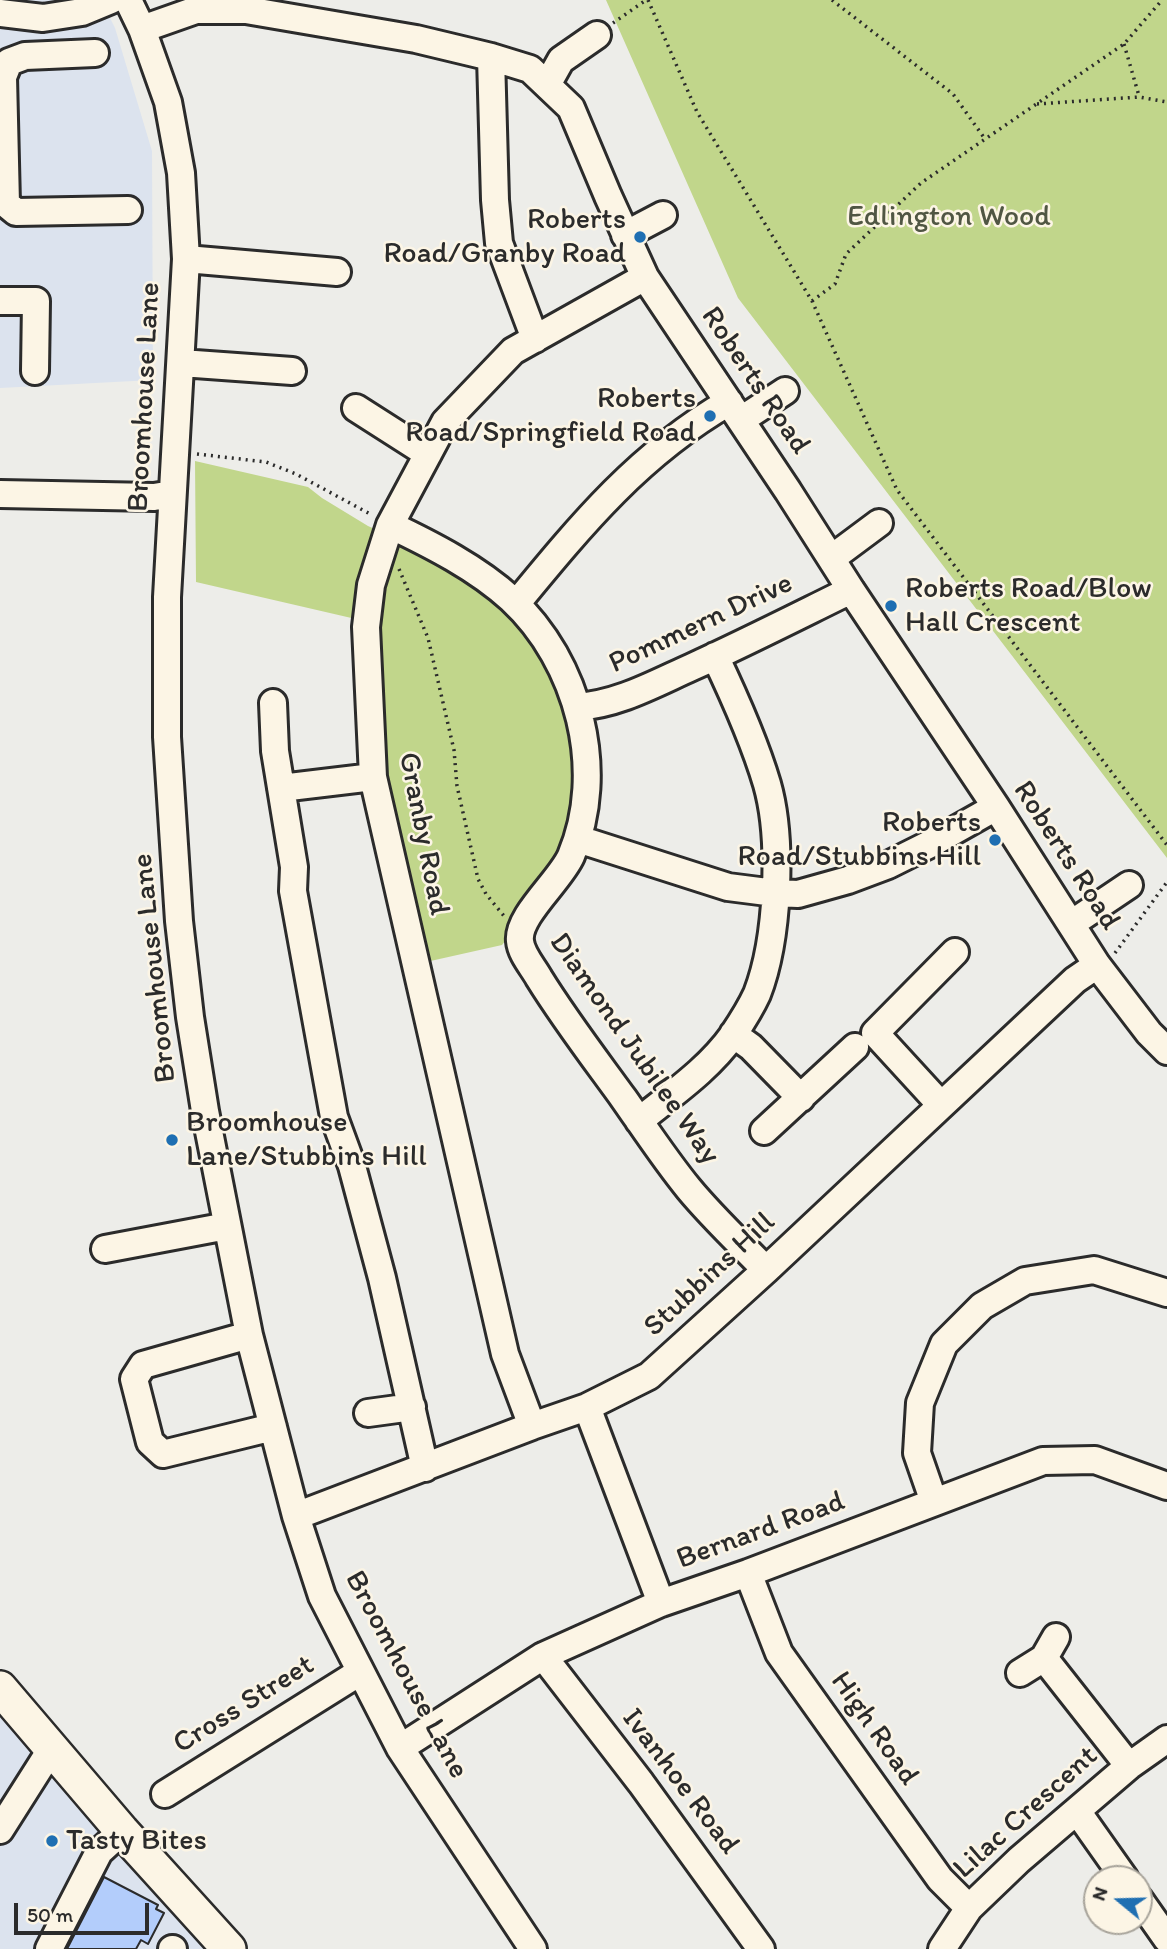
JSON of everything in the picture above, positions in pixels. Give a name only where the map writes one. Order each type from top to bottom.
[{"type":"main road","points":[[0,1688],[122,1831],[229,1949]]},
{"type":"street","points":[[0,13],[43,18],[82,12],[111,0]]},
{"type":"street","name":"Broomhouse Lane","points":[[128,0],[142,29],[168,102],[181,173],[186,259],[167,597],[167,737],[179,921],[190,1017],[205,1111],[249,1335],[296,1516],[322,1596],[400,1748],[533,1949]]},
{"type":"street","name":"Roberts Road","points":[[142,29],[196,10],[246,10],[416,39],[530,69],[571,108],[645,277],[996,807],[1099,968],[1149,1033],[1167,1051]]},
{"type":"street","points":[[547,85],[561,60],[597,34]]},
{"type":"street","points":[[95,52],[25,56],[9,62],[3,77],[2,123],[6,204],[16,212],[128,210]]},
{"type":"street","points":[[491,57],[495,200],[499,243],[536,339]]},
{"type":"street","points":[[625,235],[663,215]]},
{"type":"street","points":[[186,259],[337,272]]},
{"type":"street","name":"Granby Road","points":[[532,1426],[505,1354],[373,776],[366,627],[370,585],[386,536],[445,422],[513,351],[645,277]]},
{"type":"street","points":[[0,301],[36,301],[35,371]]},
{"type":"street","points":[[181,363],[292,371]]},
{"type":"street","points":[[516,604],[574,532],[618,486],[668,442],[687,428],[785,391]]},
{"type":"street","points":[[356,408],[428,454]]},
{"type":"street","points":[[0,494],[154,497],[172,494]]},
{"type":"street","points":[[832,558],[879,523]]},
{"type":"street","name":"Diamond Jubilee Way","points":[[386,536],[426,542],[460,562],[516,604],[550,646],[569,683],[577,707],[587,778],[586,802],[578,839],[568,862],[524,921],[520,932],[523,952],[555,1003],[689,1189],[766,1270]]},
{"type":"street","name":"Pommern Drive","points":[[577,707],[626,698],[850,590]]},
{"type":"street","points":[[639,1121],[709,1064],[733,1034],[756,995],[769,951],[776,853],[767,787],[751,738],[715,656]]},
{"type":"street","points":[[272,703],[275,751],[294,867],[293,891],[334,1117],[352,1166],[382,1278],[425,1468]]},
{"type":"street","points":[[281,788],[373,776]]},
{"type":"street","points":[[578,839],[728,887],[775,894],[798,894],[888,865],[996,807]]},
{"type":"street","points":[[1071,924],[1129,885]]},
{"type":"street","points":[[941,1105],[876,1033],[955,952]]},
{"type":"street","name":"Stubbins Hill","points":[[296,1516],[587,1407],[649,1376],[1075,980],[1099,968]]},
{"type":"street","points":[[733,1034],[751,1047],[801,1098]]},
{"type":"street","points":[[764,1131],[855,1047]]},
{"type":"street","points":[[105,1249],[228,1226]]},
{"type":"street","points":[[934,1502],[917,1453],[920,1403],[944,1344],[982,1306],[1025,1280],[1094,1270],[1167,1293]]},
{"type":"street","points":[[249,1335],[143,1365],[134,1379],[149,1442],[163,1454],[272,1427]]},
{"type":"street","points":[[368,1413],[412,1407]]},
{"type":"street","points":[[587,1407],[660,1604]]},
{"type":"street","name":"Bernard Road","points":[[400,1748],[543,1656],[660,1604],[1043,1461],[1094,1460],[1167,1486]]},
{"type":"street","name":"High Road","points":[[748,1573],[779,1653],[940,1879],[969,1908]]},
{"type":"street","points":[[1020,1673],[1050,1647],[1129,1766]]},
{"type":"street","name":"Ivanhoe Road","points":[[543,1656],[641,1783],[761,1949]]},
{"type":"street","name":"Cross Street","points":[[165,1794],[360,1672]]},
{"type":"street","name":"Lilac Crescent","points":[[942,1949],[969,1908],[1019,1860],[1129,1766],[1167,1738]]},
{"type":"street","points":[[0,1830],[52,1748]]},
{"type":"street","points":[[1077,1811],[1115,1865]]},
{"type":"street","points":[[49,1949],[99,1852],[122,1831]]},
{"type":"street","points":[[1153,1919],[1167,1939]]},
{"type":"path","points":[[597,34],[647,0],[697,112],[812,301],[897,490],[1167,845]]},
{"type":"path","points":[[832,0],[953,94],[985,139]]},
{"type":"path","points":[[812,301],[835,284],[846,254],[922,183],[1124,44],[1162,0]]},
{"type":"path","points":[[1124,44],[1139,97]]},
{"type":"path","points":[[1036,104],[1139,97],[1167,102]]},
{"type":"path","points":[[174,452],[266,463],[296,474],[386,536],[428,638],[454,750],[457,786],[478,879],[486,894],[520,932]]},
{"type":"path","points":[[1099,968],[1167,882]]},
{"type":"shaded area","points":[[0,0],[101,0],[115,28],[152,151],[153,380],[0,388]]},
{"type":"shaded area","points":[[0,1709],[107,1824],[38,1949],[0,1949]]},
{"type":"shaded area","points":[[128,1846],[210,1949],[59,1949],[105,1857]]},
{"type":"green space","name":"Edlington Wood","points":[[606,0],[1167,0],[1167,858],[738,298]]},
{"type":"green space","points":[[195,461],[308,487],[368,526],[410,545],[513,607],[558,671],[583,757],[568,861],[502,945],[426,962],[380,776],[373,623],[196,582]]},
{"type":"building","points":[[104,1877],[158,1905],[156,1909],[164,1913],[148,1944],[141,1940],[136,1949],[67,1949]]},
{"type":"place","name":"Roberts Road/Granby Road","points":[[640,237]]},
{"type":"place","name":"Roberts Road/Springfield Road","points":[[710,416]]},
{"type":"place","name":"Roberts Road/Blow Hall Crescent","points":[[891,606]]},
{"type":"place","name":"Roberts Road/Stubbins Hill","points":[[995,840]]},
{"type":"place","name":"Broomhouse Lane/Stubbins Hill","points":[[172,1140]]},
{"type":"place","name":"Tasty Bites","points":[[52,1841]]}]
